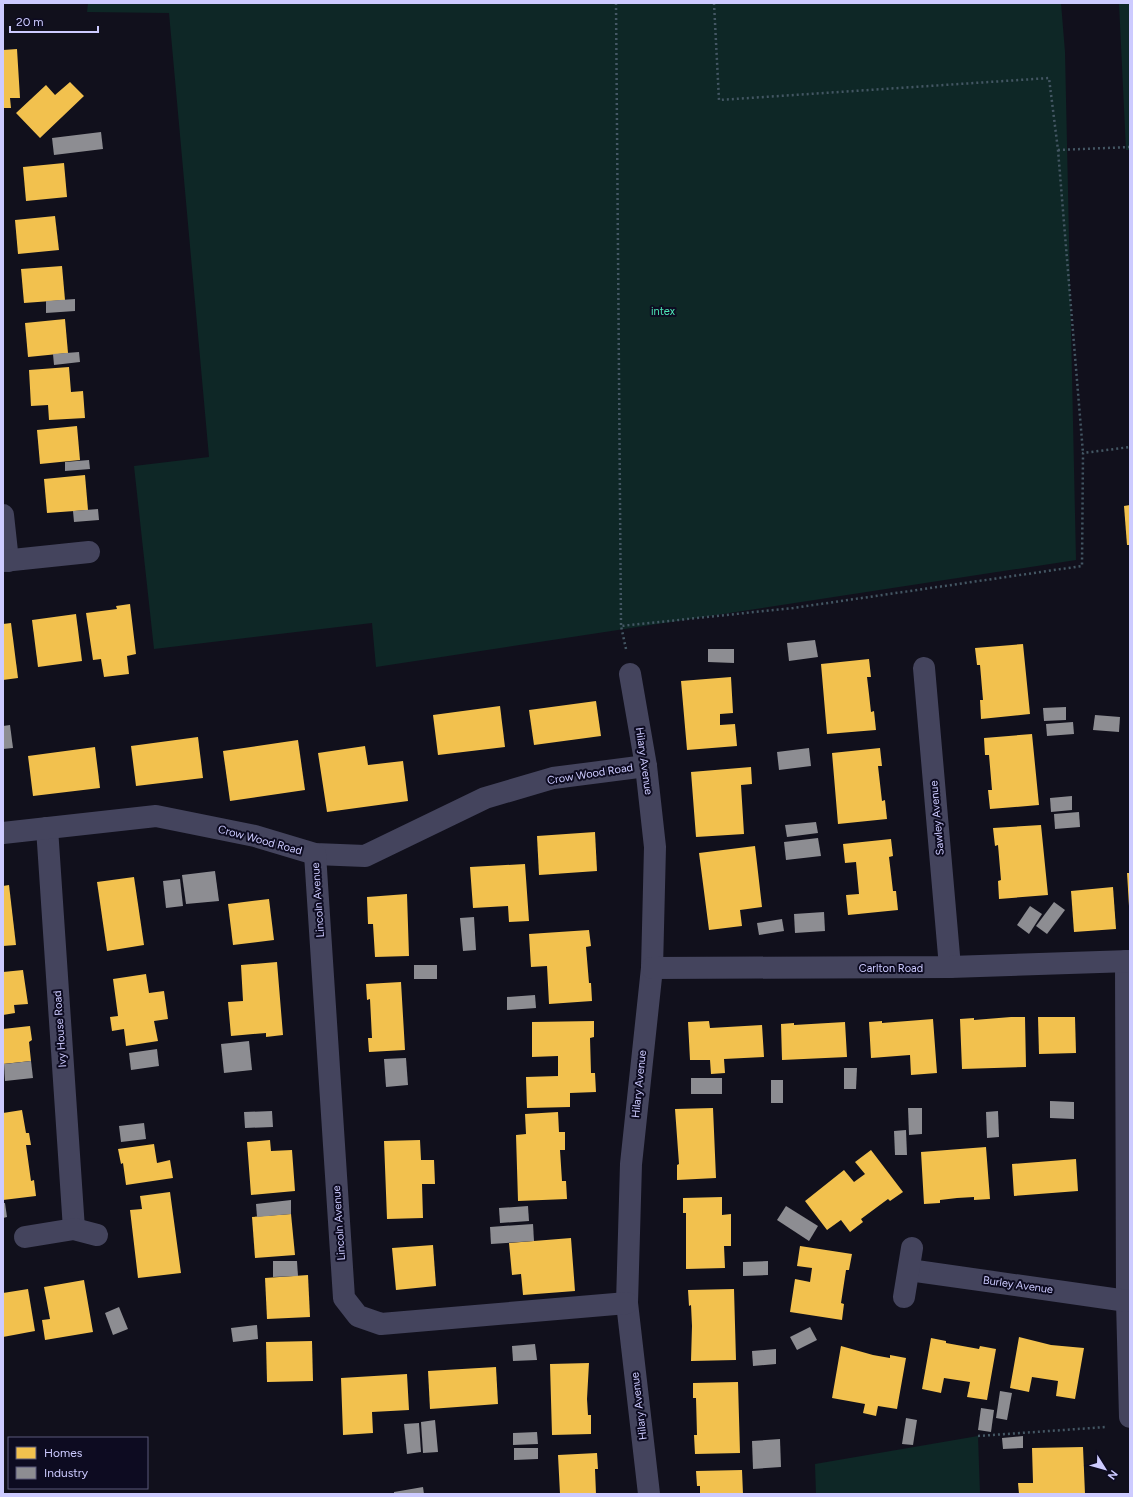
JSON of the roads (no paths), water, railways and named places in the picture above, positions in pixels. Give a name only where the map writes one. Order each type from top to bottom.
[{"type":"street","points":[[3,515],[5,561],[89,552]]},
{"type":"street","name":"Sawley Avenue","points":[[924,668],[950,967]]},
{"type":"street","name":"Hilary Avenue","points":[[630,674],[646,766],[655,847],[652,968],[631,1164],[627,1303],[649,1494]]},
{"type":"street","name":"Crow Wood Road","points":[[3,833],[156,816],[255,836],[315,854],[365,856],[485,798],[553,778],[646,766]]},
{"type":"street","name":"Ivy House Road","points":[[47,828],[74,1229]]},
{"type":"street","name":"Lincoln Avenue","points":[[315,854],[344,1298],[358,1316],[381,1324],[627,1303]]},
{"type":"street","points":[[1128,961],[1127,1300],[1130,1417]]},
{"type":"street","name":"Carlton Road","points":[[652,968],[950,967],[1128,961]]},
{"type":"street","points":[[25,1237],[74,1229],[97,1235]]},
{"type":"street","points":[[904,1297],[912,1248]]},
{"type":"street","name":"Burley Avenue","points":[[909,1270],[1127,1300]]},
{"type":"park label","name":"intex","points":[[663,311]]}]
